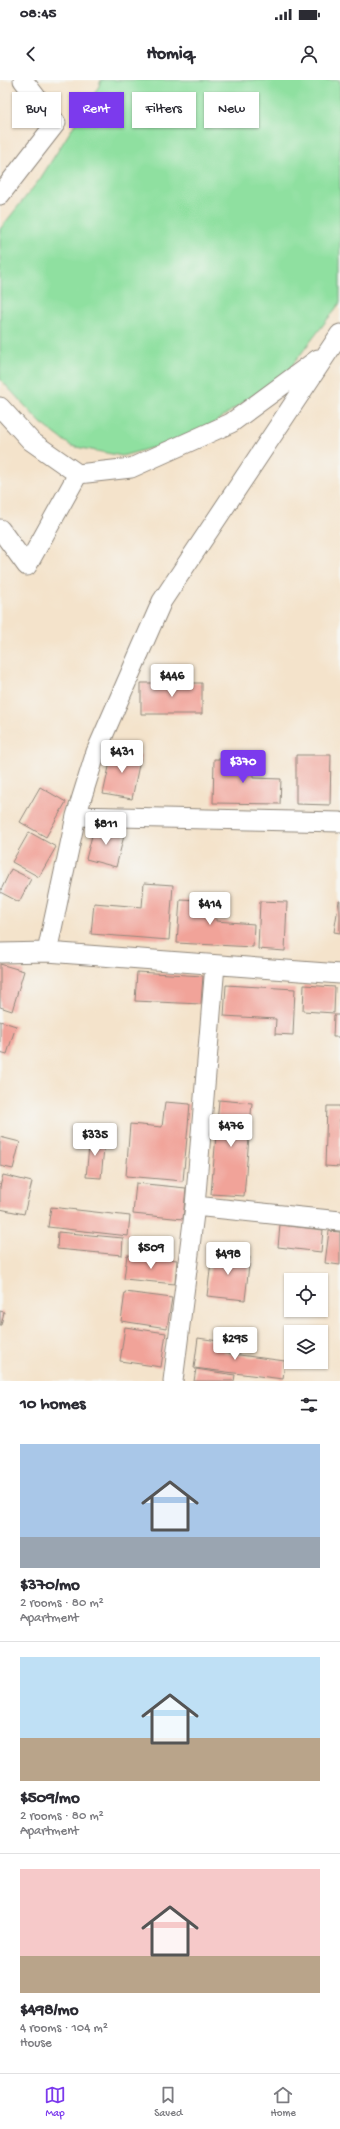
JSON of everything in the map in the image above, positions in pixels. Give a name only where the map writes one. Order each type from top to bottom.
[{"type":"street","points":[[0,195],[56,123],[23,80]]},
{"type":"street","points":[[47,952],[76,816],[96,752],[162,601],[340,334]]},
{"type":"street","points":[[0,407],[31,441],[78,474],[131,468],[231,422],[328,352]]},
{"type":"street","points":[[0,528],[27,566],[78,474]]},
{"type":"street","points":[[76,816],[340,822]]},
{"type":"street","points":[[0,953],[47,952],[340,974]]},
{"type":"street","points":[[173,1381],[195,1206],[215,965]]},
{"type":"street","points":[[195,1206],[340,1221]]},
{"type":"green space","points":[[101,80],[340,80],[340,303],[287,372],[195,436],[122,456],[71,446],[41,423],[0,379],[0,229],[40,179],[72,128],[124,128],[124,92],[95,92]]},
{"type":"building","points":[[141,683],[202,683],[202,714],[141,714]]},
{"type":"building","points":[[113,749],[141,755],[132,799],[103,794]]},
{"type":"building","points":[[296,755],[331,755],[330,805],[296,804]]},
{"type":"building","points":[[214,759],[253,760],[253,778],[281,779],[280,804],[213,803]]},
{"type":"building","points":[[40,787],[66,802],[46,837],[20,822]]},
{"type":"building","points":[[95,824],[125,832],[116,867],[86,859]]},
{"type":"building","points":[[29,832],[56,847],[39,877],[12,862]]},
{"type":"building","points":[[11,869],[31,879],[19,902],[0,892]]},
{"type":"building","points":[[144,883],[173,885],[169,940],[91,934],[94,903],[142,907]]},
{"type":"building","points":[[180,899],[217,901],[216,921],[254,924],[253,947],[177,943]]},
{"type":"building","points":[[260,901],[287,902],[285,951],[258,949]]},
{"type":"building","points":[[340,901],[340,933],[334,932]]},
{"type":"building","points":[[0,964],[24,971],[12,1011],[0,1007]]},
{"type":"building","points":[[137,972],[203,976],[201,1004],[135,1001]]},
{"type":"building","points":[[226,985],[295,989],[293,1035],[275,1034],[276,1019],[224,1016]]},
{"type":"building","points":[[304,985],[335,987],[334,1013],[303,1011]]},
{"type":"building","points":[[334,1015],[340,1015],[340,1037],[333,1037]]},
{"type":"building","points":[[0,1021],[16,1026],[7,1054],[0,1052]]},
{"type":"building","points":[[219,1100],[252,1103],[244,1196],[211,1194]]},
{"type":"building","points":[[165,1102],[190,1104],[183,1181],[126,1176],[130,1124],[162,1127]]},
{"type":"building","points":[[327,1106],[340,1106],[340,1167],[325,1166]]},
{"type":"building","points":[[90,1136],[105,1138],[101,1178],[86,1177]]},
{"type":"building","points":[[0,1137],[20,1142],[13,1169],[0,1166]]},
{"type":"building","points":[[3,1175],[32,1182],[24,1214],[0,1209],[0,1187]]},
{"type":"building","points":[[136,1183],[186,1188],[183,1219],[133,1214]]},
{"type":"building","points":[[51,1207],[130,1216],[128,1236],[48,1227]]},
{"type":"building","points":[[280,1225],[323,1230],[321,1252],[278,1247]]},
{"type":"building","points":[[329,1231],[340,1232],[340,1265],[325,1263]]},
{"type":"building","points":[[58,1232],[123,1238],[122,1255],[57,1249]]},
{"type":"building","points":[[212,1253],[250,1257],[245,1300],[207,1296]]},
{"type":"building","points":[[127,1255],[177,1260],[175,1284],[124,1279]]},
{"type":"building","points":[[125,1292],[172,1298],[167,1328],[121,1321]]},
{"type":"building","points":[[0,1311],[4,1312],[1,1325],[0,1325]]},
{"type":"building","points":[[125,1327],[166,1333],[161,1367],[120,1361]]},
{"type":"building","points":[[198,1338],[225,1342],[224,1353],[284,1361],[283,1379],[194,1368]]},
{"type":"building","points":[[196,1369],[235,1375],[234,1381],[194,1381]]}]
